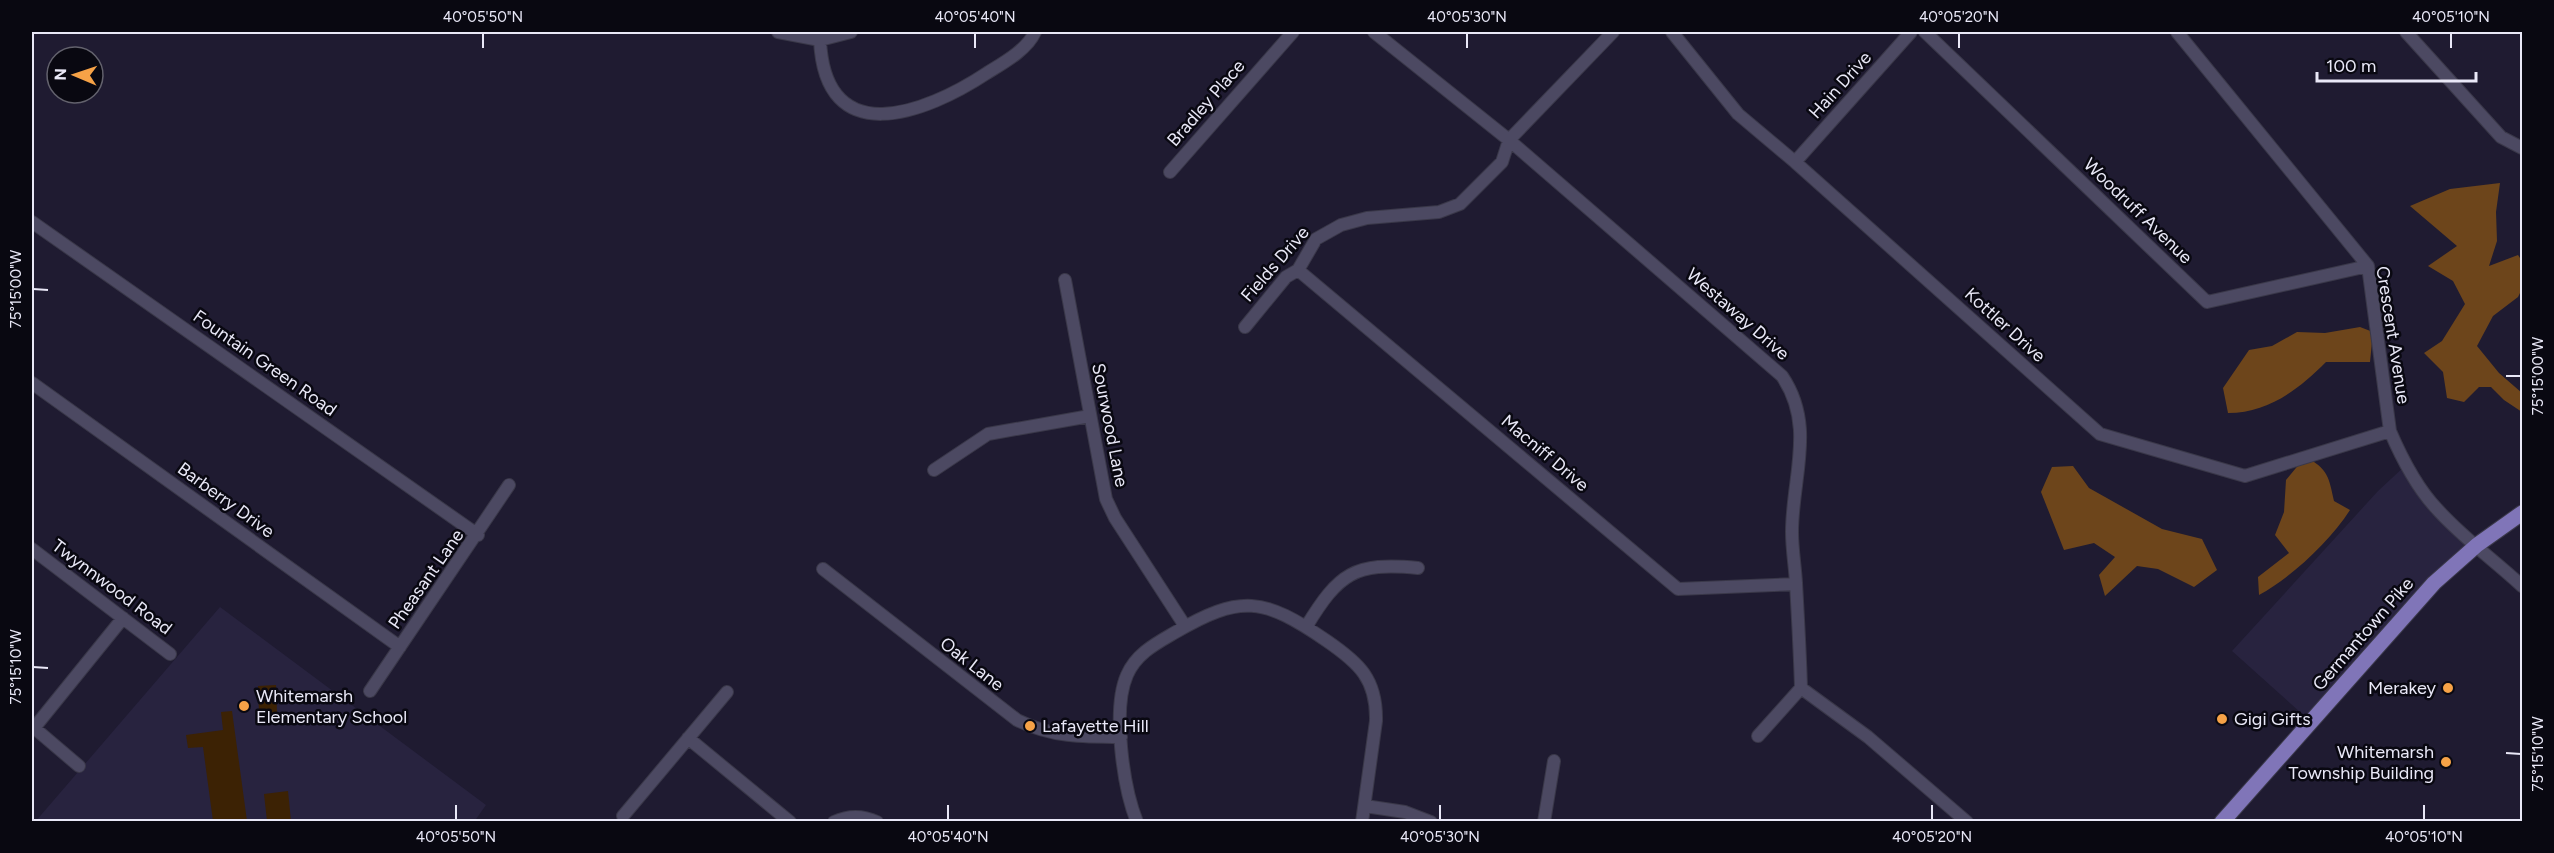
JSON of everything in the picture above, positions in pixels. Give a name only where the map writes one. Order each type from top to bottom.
[{"type":"main road","name":"Germantown Pike","points":[[2229,819],[2434,583],[2477,545],[2523,513]]},
{"type":"street","points":[[778,32],[820,40],[851,32]]},
{"type":"street","points":[[820,40],[821,60],[828,84],[839,99],[855,110],[872,115],[893,114],[929,103],[973,82],[1011,57],[1035,32]]},
{"type":"street","name":"Bradley Place","points":[[1170,172],[1293,32]]},
{"type":"street","name":"Westaway Drive","points":[[1374,32],[1509,140],[1782,376],[1792,390],[1800,412],[1803,435],[1797,468],[1792,532],[1801,688]]},
{"type":"street","name":"Fields Drive","points":[[1245,327],[1286,278],[1298,270],[1317,239],[1341,225],[1367,218],[1439,212],[1460,204],[1502,162],[1509,140],[1613,32]]},
{"type":"street","name":"Kottler Drive","points":[[1672,32],[1738,114],[2100,434],[2245,476],[2390,431]]},
{"type":"street","name":"Hain Drive","points":[[1795,162],[1911,32]]},
{"type":"street","name":"Woodruff Avenue","points":[[1925,32],[2207,302],[2368,266]]},
{"type":"street","name":"Crescent Avenue","points":[[2177,32],[2368,266],[2390,431],[2401,455],[2437,509],[2523,586]]},
{"type":"street","points":[[2406,32],[2501,137],[2523,148]]},
{"type":"street","name":"Fountain Green Road","points":[[32,222],[478,535]]},
{"type":"street","name":"Macniff Drive","points":[[1298,270],[1678,589],[1796,584]]},
{"type":"street","name":"Sourwood Lane","points":[[1065,280],[1103,486],[1110,508],[1185,626]]},
{"type":"street","name":"Barberry Drive","points":[[32,383],[400,647]]},
{"type":"street","points":[[934,470],[988,434],[1090,416]]},
{"type":"street","name":"Pheasant Lane","points":[[370,692],[478,535],[509,485]]},
{"type":"street","name":"Twynnwood Road","points":[[32,549],[170,654]]},
{"type":"street","points":[[1306,627],[1331,590],[1344,578],[1382,565],[1418,568]]},
{"type":"street","name":"Oak Lane","points":[[823,569],[1017,720],[1035,729],[1067,736],[1121,737]]},
{"type":"street","points":[[1137,822],[1122,773],[1123,685],[1128,672],[1150,647],[1185,626],[1212,612],[1240,605],[1256,605],[1284,614],[1353,659],[1369,681],[1376,704],[1376,721],[1362,822]]},
{"type":"street","points":[[79,766],[33,727],[123,618]]},
{"type":"street","points":[[1758,736],[1801,688],[1868,737],[1968,822]]},
{"type":"street","points":[[623,816],[727,692]]},
{"type":"street","points":[[688,738],[790,822]]},
{"type":"street","points":[[1544,822],[1554,760]]},
{"type":"street","points":[[1365,807],[1405,812],[1431,822]]},
{"type":"street","points":[[834,822],[846,816],[858,816],[877,822]]},
{"type":"shaded area","points":[[2500,183],[2496,212],[2497,241],[2489,266],[2518,255],[2522,261],[2522,289],[2518,297],[2493,316],[2477,346],[2499,373],[2522,393],[2522,412],[2504,400],[2491,387],[2479,387],[2464,402],[2447,398],[2443,372],[2424,353],[2442,341],[2465,304],[2453,281],[2428,266],[2457,246],[2410,206],[2450,189]]},
{"type":"shaded area","points":[[2360,327],[2373,332],[2370,362],[2326,362],[2282,398],[2256,409],[2228,413],[2223,388],[2249,350],[2272,346],[2297,332],[2325,333]]},
{"type":"shaded area","points":[[2305,457],[2323,470],[2331,486],[2334,501],[2350,510],[2332,534],[2309,557],[2259,595],[2258,577],[2289,553],[2275,535],[2284,512],[2286,480]]},
{"type":"shaded area","points":[[2406,465],[2416,482],[2477,545],[2311,722],[2232,651],[2378,491]]},
{"type":"shaded area","points":[[2073,466],[2089,488],[2162,529],[2202,539],[2217,570],[2194,587],[2158,569],[2137,566],[2105,596],[2099,575],[2115,557],[2094,543],[2064,550],[2041,492],[2052,467]]},
{"type":"shaded area","name":"Whitemarsh Elementary School","points":[[220,607],[486,805],[474,822],[35,822]]},
{"type":"shaded area","points":[[276,685],[277,713],[259,713],[258,686]]},
{"type":"shaded area","points":[[232,711],[247,821],[213,821],[203,747],[188,748],[186,735],[223,730],[221,712]]},
{"type":"shaded area","points":[[288,791],[291,821],[267,821],[264,794]]},
{"type":"place","name":"Merakey","points":[[2448,688]]},
{"type":"place","name":"Whitemarsh Elementary School","points":[[244,706]]},
{"type":"place","name":"Gigi Gifts","points":[[2222,719]]},
{"type":"place","name":"Lafayette Hill","points":[[1030,726]]},
{"type":"place","name":"Whitemarsh Township Building","points":[[2446,762]]}]
